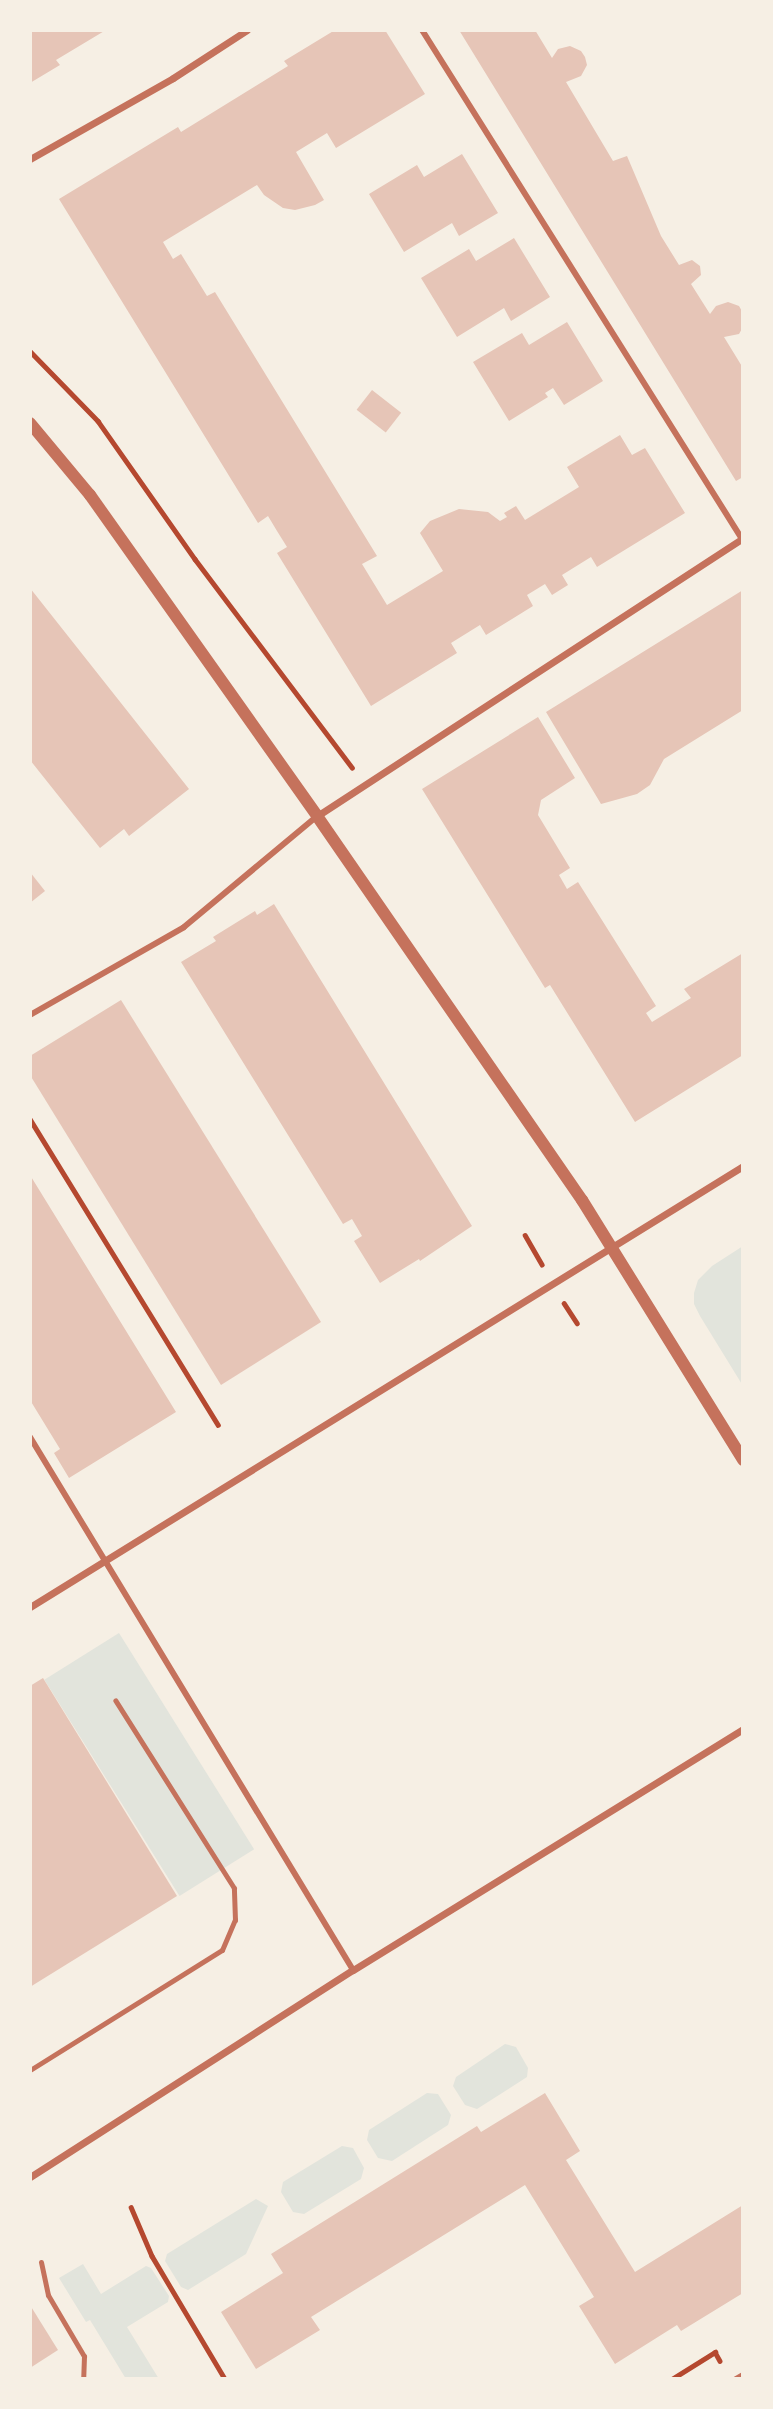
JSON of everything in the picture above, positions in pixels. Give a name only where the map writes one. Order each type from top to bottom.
[{"type":"street","points":[[30,159],[173,78],[247,30]]},
{"type":"street","points":[[30,1015],[184,927],[317,816],[743,538],[422,30]]},
{"type":"street","points":[[30,423],[90,495],[317,816],[612,1246],[743,1460]]},
{"type":"street","points":[[30,1607],[743,1166]]},
{"type":"street","points":[[30,1437],[353,1970]]},
{"type":"street","points":[[30,2177],[353,1970],[743,1729]]},
{"type":"street","points":[[736,2379],[743,2375]]},
{"type":"lane","points":[[30,2070],[222,1950],[235,1920],[234,1888],[115,1700]]},
{"type":"lane","points":[[41,2262],[48,2295],[84,2356],[83,2379]]},
{"type":"path","points":[[30,351],[98,421],[195,559],[365,784]]},
{"type":"path","points":[[30,1119],[218,1425]]},
{"type":"path","points":[[131,2207],[152,2256],[225,2379]]},
{"type":"path","points":[[672,2379],[715,2352],[726,2370]]},
{"type":"shaded area","points":[[743,1246],[743,1386],[700,1316],[694,1304],[694,1293],[698,1280],[712,1266]]},
{"type":"shaded area","points":[[119,1633],[254,1849],[180,1896],[44,1680]]},
{"type":"shaded area","points":[[505,2044],[516,2047],[528,2068],[527,2077],[477,2109],[465,2105],[453,2086],[456,2077]]},
{"type":"shaded area","points":[[427,2093],[438,2094],[451,2115],[448,2125],[392,2161],[378,2158],[367,2140],[369,2130]]},
{"type":"shaded area","points":[[342,2146],[353,2148],[364,2168],[361,2179],[304,2214],[293,2212],[281,2192],[283,2182]]},
{"type":"shaded area","points":[[256,2199],[268,2206],[246,2254],[188,2290],[181,2287],[165,2261],[167,2254]]},
{"type":"shaded area","points":[[83,2264],[101,2294],[146,2266],[151,2268],[169,2296],[168,2302],[127,2327],[159,2379],[126,2379],[90,2320],[86,2322],[59,2278]]},
{"type":"building","points":[[30,30],[106,30],[56,60],[60,65],[30,83]]},
{"type":"building","points":[[335,30],[385,30],[425,94],[336,148],[327,133],[296,152],[324,200],[295,210],[283,208],[264,195],[257,185],[163,242],[173,259],[181,254],[207,296],[215,292],[377,556],[362,564],[387,605],[443,571],[420,533],[430,521],[459,509],[488,512],[500,521],[507,517],[504,513],[516,506],[525,520],[579,487],[567,467],[620,435],[632,455],[645,448],[685,513],[597,567],[591,557],[562,575],[568,585],[552,595],[545,584],[527,595],[533,606],[486,635],[480,625],[451,643],[457,653],[371,706],[277,553],[287,547],[268,516],[258,523],[59,199],[178,127],[181,132],[288,66],[284,61]]},
{"type":"building","points":[[459,30],[535,30],[552,58],[558,49],[570,46],[581,51],[585,57],[587,65],[581,76],[566,82],[613,161],[627,156],[661,236],[679,265],[692,260],[700,266],[701,275],[691,284],[710,314],[716,306],[728,302],[739,306],[743,313],[743,327],[739,334],[724,337],[743,368],[743,477],[736,481]]},
{"type":"building","points":[[462,154],[498,213],[459,236],[452,223],[404,252],[369,194],[417,165],[424,177]]},
{"type":"building","points":[[514,238],[550,297],[511,321],[504,308],[457,337],[421,278],[469,249],[476,261]]},
{"type":"building","points":[[567,322],[603,381],[564,405],[553,388],[545,393],[548,397],[509,421],[473,362],[522,333],[529,345]]},
{"type":"building","points":[[372,390],[401,413],[386,432],[357,410]]},
{"type":"building","points":[[30,588],[189,789],[129,836],[124,829],[100,848],[30,760]]},
{"type":"building","points":[[743,590],[743,710],[664,759],[650,785],[637,794],[601,804],[546,712]]},
{"type":"building","points":[[538,717],[575,778],[541,800],[538,815],[570,868],[559,875],[567,889],[578,882],[656,1006],[646,1013],[652,1022],[691,998],[684,989],[743,953],[743,1055],[635,1122],[550,985],[545,988],[422,789]]},
{"type":"building","points":[[30,872],[45,891],[30,903]]},
{"type":"building","points":[[274,904],[472,1226],[420,1261],[419,1259],[380,1283],[354,1241],[362,1236],[352,1219],[343,1224],[181,962],[216,941],[213,937],[255,911],[257,915]]},
{"type":"building","points":[[121,1000],[321,1322],[221,1385],[30,1075],[30,1056]]},
{"type":"building","points":[[30,1175],[176,1412],[69,1478],[54,1453],[60,1449],[30,1400]]},
{"type":"building","points":[[43,1678],[177,1896],[30,1987],[30,1686]]},
{"type":"building","points":[[545,2093],[580,2151],[566,2160],[635,2272],[743,2205],[743,2293],[681,2331],[677,2325],[615,2364],[579,2306],[594,2297],[525,2185],[311,2317],[320,2330],[256,2369],[221,2312],[283,2273],[271,2254],[477,2126],[481,2132]]},
{"type":"building","points":[[30,2305],[58,2350],[30,2368]]}]
